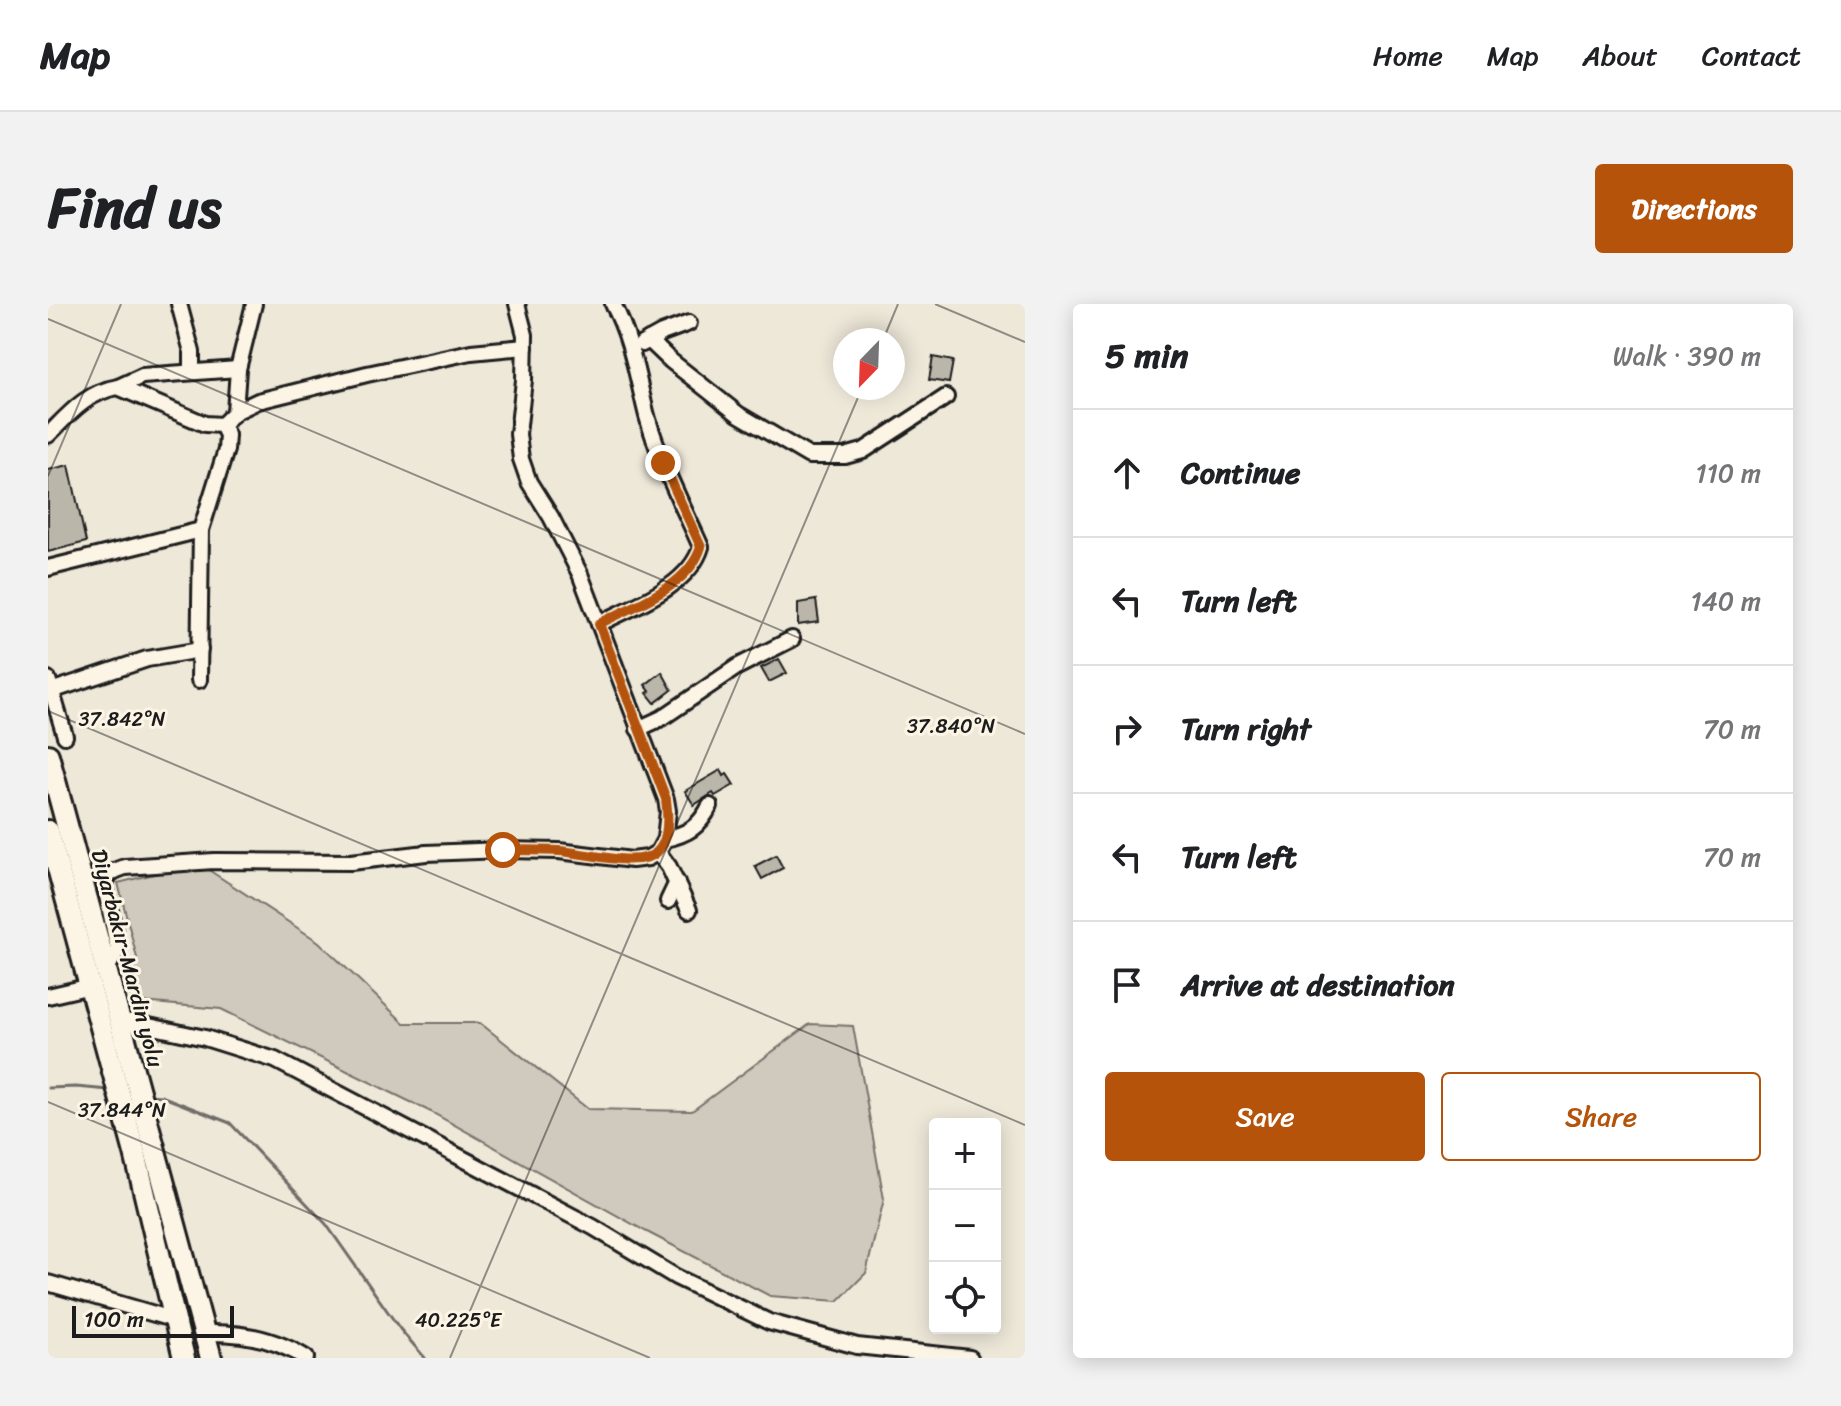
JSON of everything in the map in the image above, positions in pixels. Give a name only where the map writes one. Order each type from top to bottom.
[{"type":"highway","name":"Diyarbakır-Mardin yolu","points":[[48,755],[107,969],[114,1023],[145,1153],[184,1358]]},
{"type":"highway","points":[[48,831],[91,986],[114,1023]]},
{"type":"highway","name":"Diyarbakır-Mardin yolu","points":[[145,1153],[206,1333],[211,1358]]},
{"type":"street","points":[[179,304],[192,352],[192,371]]},
{"type":"street","points":[[235,412],[238,369],[254,304]]},
{"type":"street","points":[[517,304],[525,335],[518,434],[521,459],[529,482],[580,574],[666,799],[668,811],[661,846],[689,910]]},
{"type":"street","points":[[599,624],[685,574],[697,561],[701,547],[663,463],[647,415],[632,352],[613,304]]},
{"type":"street","points":[[632,352],[649,340],[689,323]]},
{"type":"street","points":[[649,340],[692,379],[738,414],[809,456],[845,456],[863,451],[946,397]]},
{"type":"street","points":[[118,387],[205,424],[222,425],[235,412],[258,401],[471,352],[525,347]]},
{"type":"street","points":[[48,435],[87,398],[142,376],[238,369]]},
{"type":"street","points":[[199,680],[201,530],[226,450],[227,435],[222,425]]},
{"type":"street","points":[[48,568],[201,530]]},
{"type":"street","points":[[638,729],[662,718],[737,667],[792,639]]},
{"type":"street","points":[[65,736],[50,685],[147,659],[200,650]]},
{"type":"street","points":[[107,969],[118,949],[106,879],[111,872],[125,867],[214,861],[351,862],[426,853],[503,850],[559,851],[632,860],[648,858],[661,846],[698,825],[710,806]]},
{"type":"street","points":[[668,901],[677,882]]},
{"type":"street","points":[[48,996],[91,986]]},
{"type":"street","points":[[114,1023],[205,1038],[275,1060],[593,1227],[676,1277],[769,1322],[857,1346],[970,1358]]},
{"type":"street","points":[[48,1283],[175,1320]]},
{"type":"street","points":[[206,1333],[259,1337],[306,1358]]},
{"type":"shaded area","points":[[198,863],[319,942],[404,1023],[480,1023],[588,1109],[692,1111],[810,1024],[853,1026],[884,1199],[866,1273],[838,1301],[770,1296],[647,1232],[431,1112],[221,1009],[131,1001],[137,958],[118,883]]},
{"type":"building","points":[[933,357],[953,361],[949,383],[929,380]]},
{"type":"building","points":[[69,465],[86,542],[48,552],[48,470]]},
{"type":"building","points":[[816,600],[819,622],[798,625],[798,603]]},
{"type":"building","points":[[779,659],[787,673],[769,682],[761,668]]},
{"type":"building","points":[[662,672],[672,690],[655,703],[645,685]]},
{"type":"building","points":[[721,770],[734,785],[694,805],[685,791]]},
{"type":"building","points":[[776,855],[783,868],[762,879],[755,866]]},
{"type":"waterway","points":[[48,1088],[109,1090]]},
{"type":"waterway","points":[[149,1095],[161,1096],[230,1123],[326,1224],[400,1329],[425,1358]]},
{"type":"route","points":[[503,850],[559,851],[632,860],[648,858],[658,852],[665,839],[666,799],[599,624],[663,589],[685,574],[697,561],[701,547],[663,463]]}]
